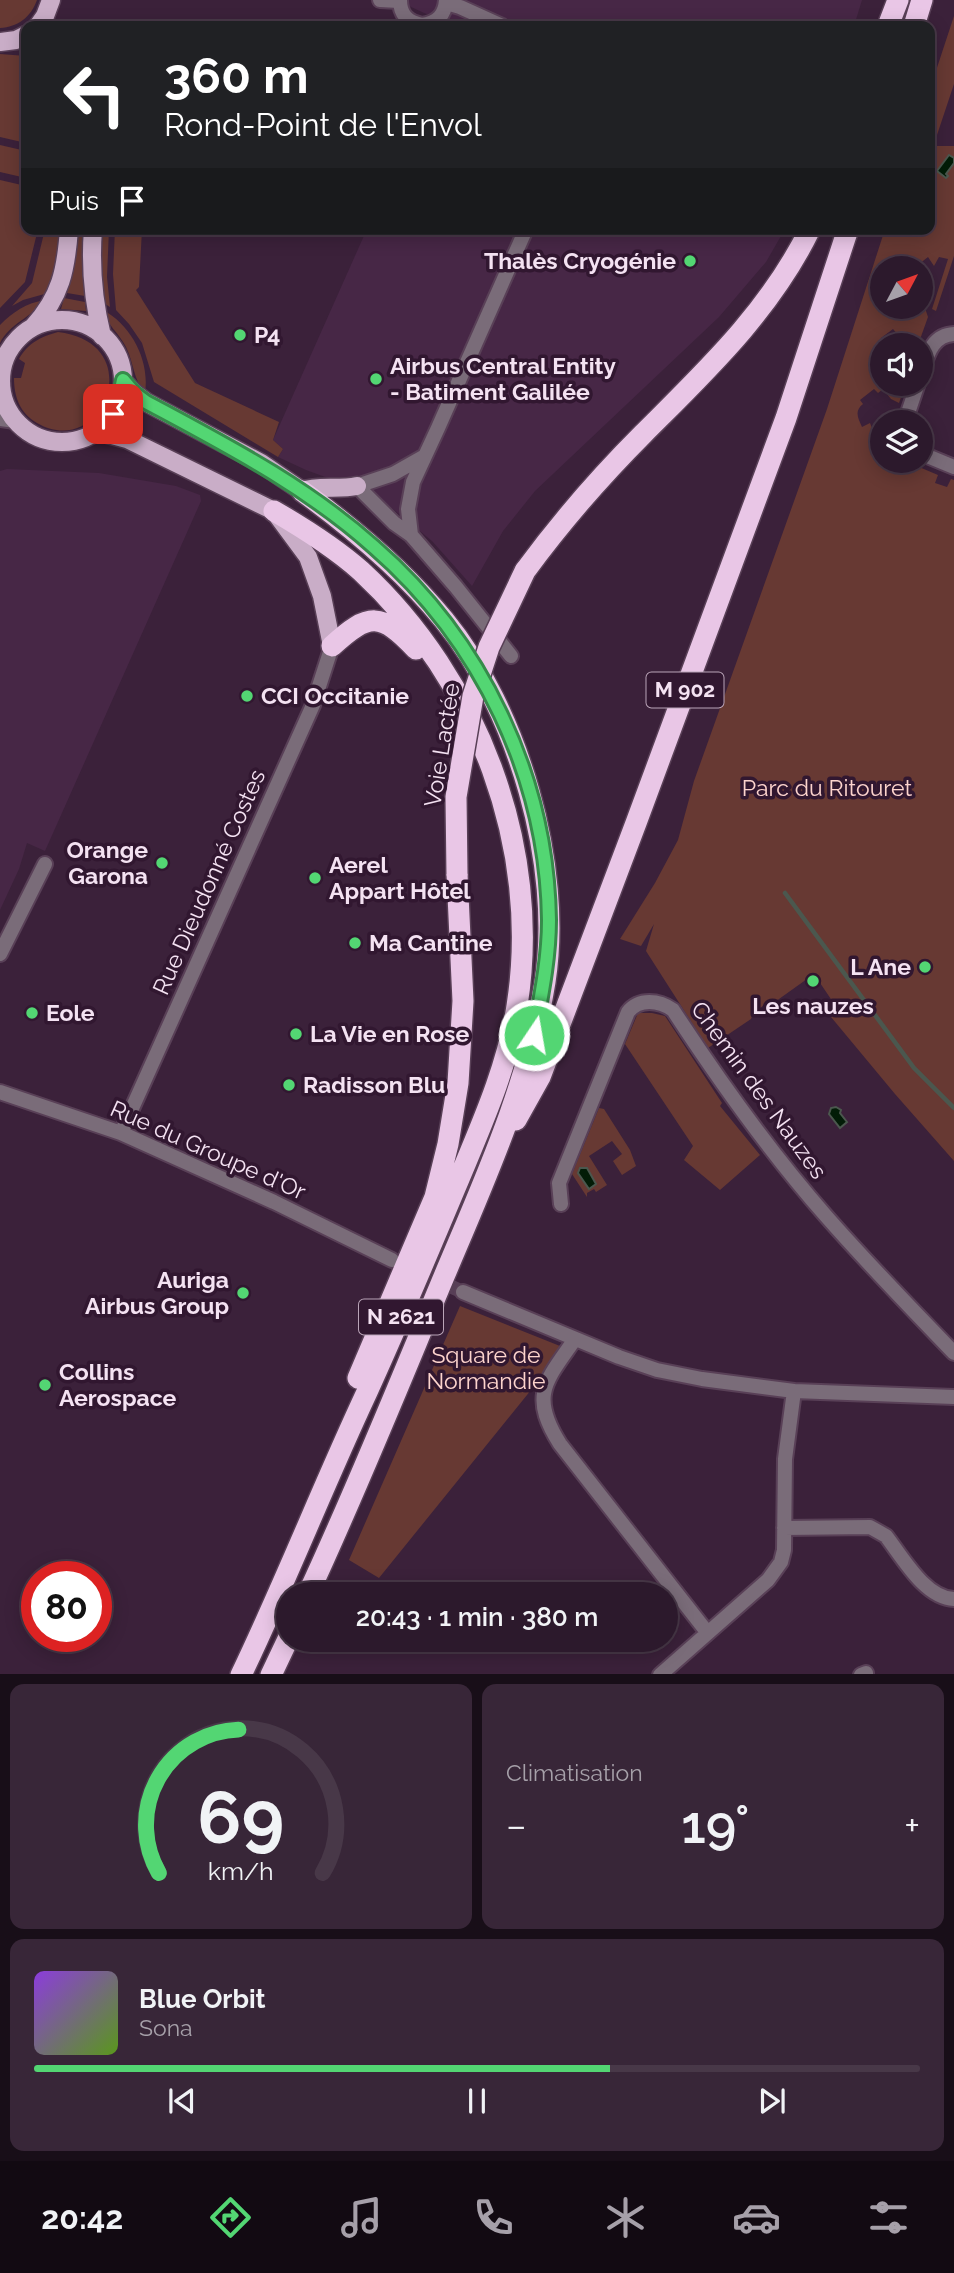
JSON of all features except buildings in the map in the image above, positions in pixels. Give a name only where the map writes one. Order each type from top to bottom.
[{"type":"highway","points":[[890,21],[898,0]]},
{"type":"highway","points":[[916,21],[922,0]]},
{"type":"highway","name":"Voie Lactée","points":[[342,1446],[343,1413],[435,1197],[448,1144],[458,1083],[463,1014],[456,797],[473,696],[489,647],[525,571],[557,528],[588,491],[734,343],[797,256],[807,235]]},
{"type":"highway","name":"M 902","points":[[500,1142],[519,1116],[540,1077],[560,1027],[786,418],[846,235]]},
{"type":"highway","points":[[302,491],[374,547],[445,621],[474,663],[497,706],[524,773],[537,821],[545,868],[549,920],[545,979],[534,1035],[500,1142],[313,1582]]},
{"type":"highway","name":"N 2621","points":[[274,511],[334,550],[385,596],[448,676],[485,751],[508,820],[520,883],[523,936],[517,1008],[508,1051],[489,1108],[395,1332],[342,1446]]},
{"type":"highway","points":[[332,646],[356,625],[378,620],[393,627],[404,637],[461,701]]},
{"type":"highway","points":[[241,1674],[342,1446]]},
{"type":"highway","points":[[271,1674],[282,1652]]},
{"type":"main road","points":[[40,21],[50,2]]},
{"type":"main road","points":[[50,2],[55,21]]},
{"type":"main road","points":[[33,327],[47,322],[69,321],[90,328],[102,336],[117,356],[123,380],[118,404],[113,414],[97,431],[76,440],[53,442],[31,434],[8,420],[5,405],[1,376],[10,348],[48,311],[57,294],[68,235]]},
{"type":"main road","points":[[92,235],[91,283],[102,336]]},
{"type":"main road","points":[[123,380],[146,402],[261,463],[302,491],[310,488],[341,490],[358,486]]},
{"type":"main road","name":"N 2621","points":[[97,431],[127,439],[274,511]]},
{"type":"main road","points":[[274,511],[308,557],[322,596],[332,646]]},
{"type":"street","points":[[380,0],[400,1],[402,13],[411,21]]},
{"type":"street","points":[[433,21],[444,12],[446,2],[491,21]]},
{"type":"street","points":[[411,535],[408,509],[413,482],[523,235]]},
{"type":"street","points":[[933,345],[940,337],[954,334]]},
{"type":"street","points":[[423,457],[393,474],[358,486],[394,523],[411,535],[491,629],[510,656]]},
{"type":"street","points":[[933,458],[954,467]]},
{"type":"street","name":"Rue Dieudonné Costes","points":[[121,1133],[313,705],[332,646]]},
{"type":"street","points":[[0,954],[45,864]]},
{"type":"street","name":"Chemin des Nauzes","points":[[561,1203],[559,1183],[628,1012],[640,1002],[663,1003],[673,1010],[722,1085],[792,1177],[954,1353]]},
{"type":"street","name":"Rue du Groupe d'Or","points":[[0,1092],[121,1133],[274,1202],[393,1260]]},
{"type":"street","points":[[463,1292],[657,1370],[794,1391],[954,1397]]},
{"type":"street","points":[[575,1339],[545,1384],[543,1402],[548,1426],[707,1632]]},
{"type":"street","points":[[661,1674],[775,1572],[784,1550],[785,1459],[794,1391]]},
{"type":"street","points":[[784,1528],[870,1527],[879,1530],[928,1590],[939,1597],[954,1599]]},
{"type":"shaded area","points":[[396,0],[862,0],[856,21],[442,21]]},
{"type":"shaded area","points":[[949,155],[954,158],[954,163],[946,178],[937,171]]},
{"type":"shaded area","points":[[364,235],[782,235],[766,262],[719,317],[535,491],[503,531],[472,586],[432,541],[355,478],[328,478],[306,470],[278,457],[283,449],[273,440]]},
{"type":"shaded area","points":[[7,469],[99,473],[176,486],[200,495],[201,501],[45,851],[27,843],[19,869],[0,910],[0,471]]},
{"type":"shaded area","points":[[831,1108],[841,1110],[840,1113],[847,1122],[840,1128],[829,1114]]},
{"type":"shaded area","points":[[580,1168],[587,1168],[596,1184],[589,1189],[578,1173]]},
{"type":"green space","points":[[0,0],[37,0],[23,20],[13,26],[0,28]]},
{"type":"green space","name":"Parc du Ritouret","points":[[954,16],[954,84],[935,141],[935,74]]},
{"type":"green space","points":[[0,54],[21,56],[21,142],[0,137]]},
{"type":"green space","name":"Parc du Ritouret","points":[[935,141],[937,146],[954,146],[954,256],[936,311],[933,306],[948,259],[939,257],[934,266],[933,256],[876,256],[883,235],[935,235]]},
{"type":"green space","points":[[0,145],[21,150],[21,177],[0,172]]},
{"type":"green space","points":[[0,180],[21,185],[21,235],[37,235],[25,282],[0,308]]},
{"type":"green space","points":[[44,235],[60,235],[57,263],[48,293],[12,306],[32,283]]},
{"type":"green space","points":[[76,235],[84,235],[82,265],[85,296],[67,293]]},
{"type":"green space","points":[[101,235],[109,235],[107,277],[110,307],[102,302],[98,267]]},
{"type":"green space","points":[[115,235],[142,235],[139,287],[136,290],[195,383],[279,422],[273,440],[283,449],[278,457],[154,382],[142,343],[116,310],[113,274]]},
{"type":"green space","name":"Parc du Ritouret","points":[[870,276],[870,319],[927,319],[922,333],[896,333],[893,329],[888,333],[870,333],[870,392],[860,400],[863,404],[858,409],[858,415],[862,427],[870,423],[870,473],[933,473],[938,475],[935,483],[947,487],[951,479],[954,480],[954,1161],[831,1017],[839,1011],[814,974],[772,1004],[767,1003],[753,1013],[751,1019],[708,1048],[646,951],[654,924],[641,946],[620,939],[678,840],[694,781],[827,409]]},
{"type":"green space","points":[[64,298],[85,302],[86,311],[61,309]]},
{"type":"green space","points":[[45,300],[9,331],[0,343],[0,325],[5,320],[26,306]]},
{"type":"green space","points":[[103,310],[122,325],[136,345],[144,368],[145,393],[138,382],[126,347]]},
{"type":"green space","points":[[58,332],[86,341],[103,356],[109,376],[107,396],[97,414],[81,426],[61,430],[37,423],[26,414],[15,392],[14,378],[21,378],[25,363],[19,359],[26,349],[40,339]]},
{"type":"green space","name":"Parc du Ritouret","points":[[889,396],[901,396],[899,403]]},
{"type":"green space","points":[[130,405],[140,409],[129,431],[120,426]]},
{"type":"green space","points":[[638,1013],[665,1016],[722,1103],[720,1106],[760,1155],[720,1190],[684,1160],[693,1146],[625,1044]]},
{"type":"green space","points":[[599,1108],[604,1109],[630,1150],[636,1166],[622,1175],[613,1161],[622,1154],[612,1141],[589,1156],[607,1185],[596,1192],[594,1189],[587,1193],[587,1197],[572,1174]]},
{"type":"green space","name":"Square de Normandie","points":[[460,1306],[565,1348],[379,1578],[349,1560]]},
{"type":"waterway","points":[[785,893],[914,1068],[954,1108]]},
{"type":"tunnel","points":[[413,1269],[463,1292]]},
{"type":"place","name":"Thalès Cryogénie","points":[[690,261]]},
{"type":"place","name":"P4","points":[[240,335]]},
{"type":"place","name":"Airbus Central Entity - Batiment Galilée","points":[[376,379]]},
{"type":"place","name":"CCI Occitanie","points":[[247,696]]},
{"type":"place","name":"Orange Garona","points":[[162,863]]},
{"type":"place","name":"Aerel Appart Hôtel","points":[[315,878]]},
{"type":"place","name":"Ma Cantine","points":[[355,943]]},
{"type":"place","name":"L Ane","points":[[925,967]]},
{"type":"place","name":"Les nauzes","points":[[813,981]]},
{"type":"place","name":"Eole","points":[[32,1013]]},
{"type":"place","name":"La Vie en Rose","points":[[296,1034]]},
{"type":"place","name":"Radisson Blu","points":[[289,1085]]},
{"type":"place","name":"Auriga Airbus Group","points":[[243,1293]]},
{"type":"place","name":"Collins Aerospace","points":[[45,1385]]},
{"type":"route","points":[[113,414],[123,380],[146,402],[261,463],[302,491],[374,547],[415,587],[445,621],[474,663],[502,717],[524,773],[537,821],[545,868],[549,920],[545,979],[534,1035]]}]
